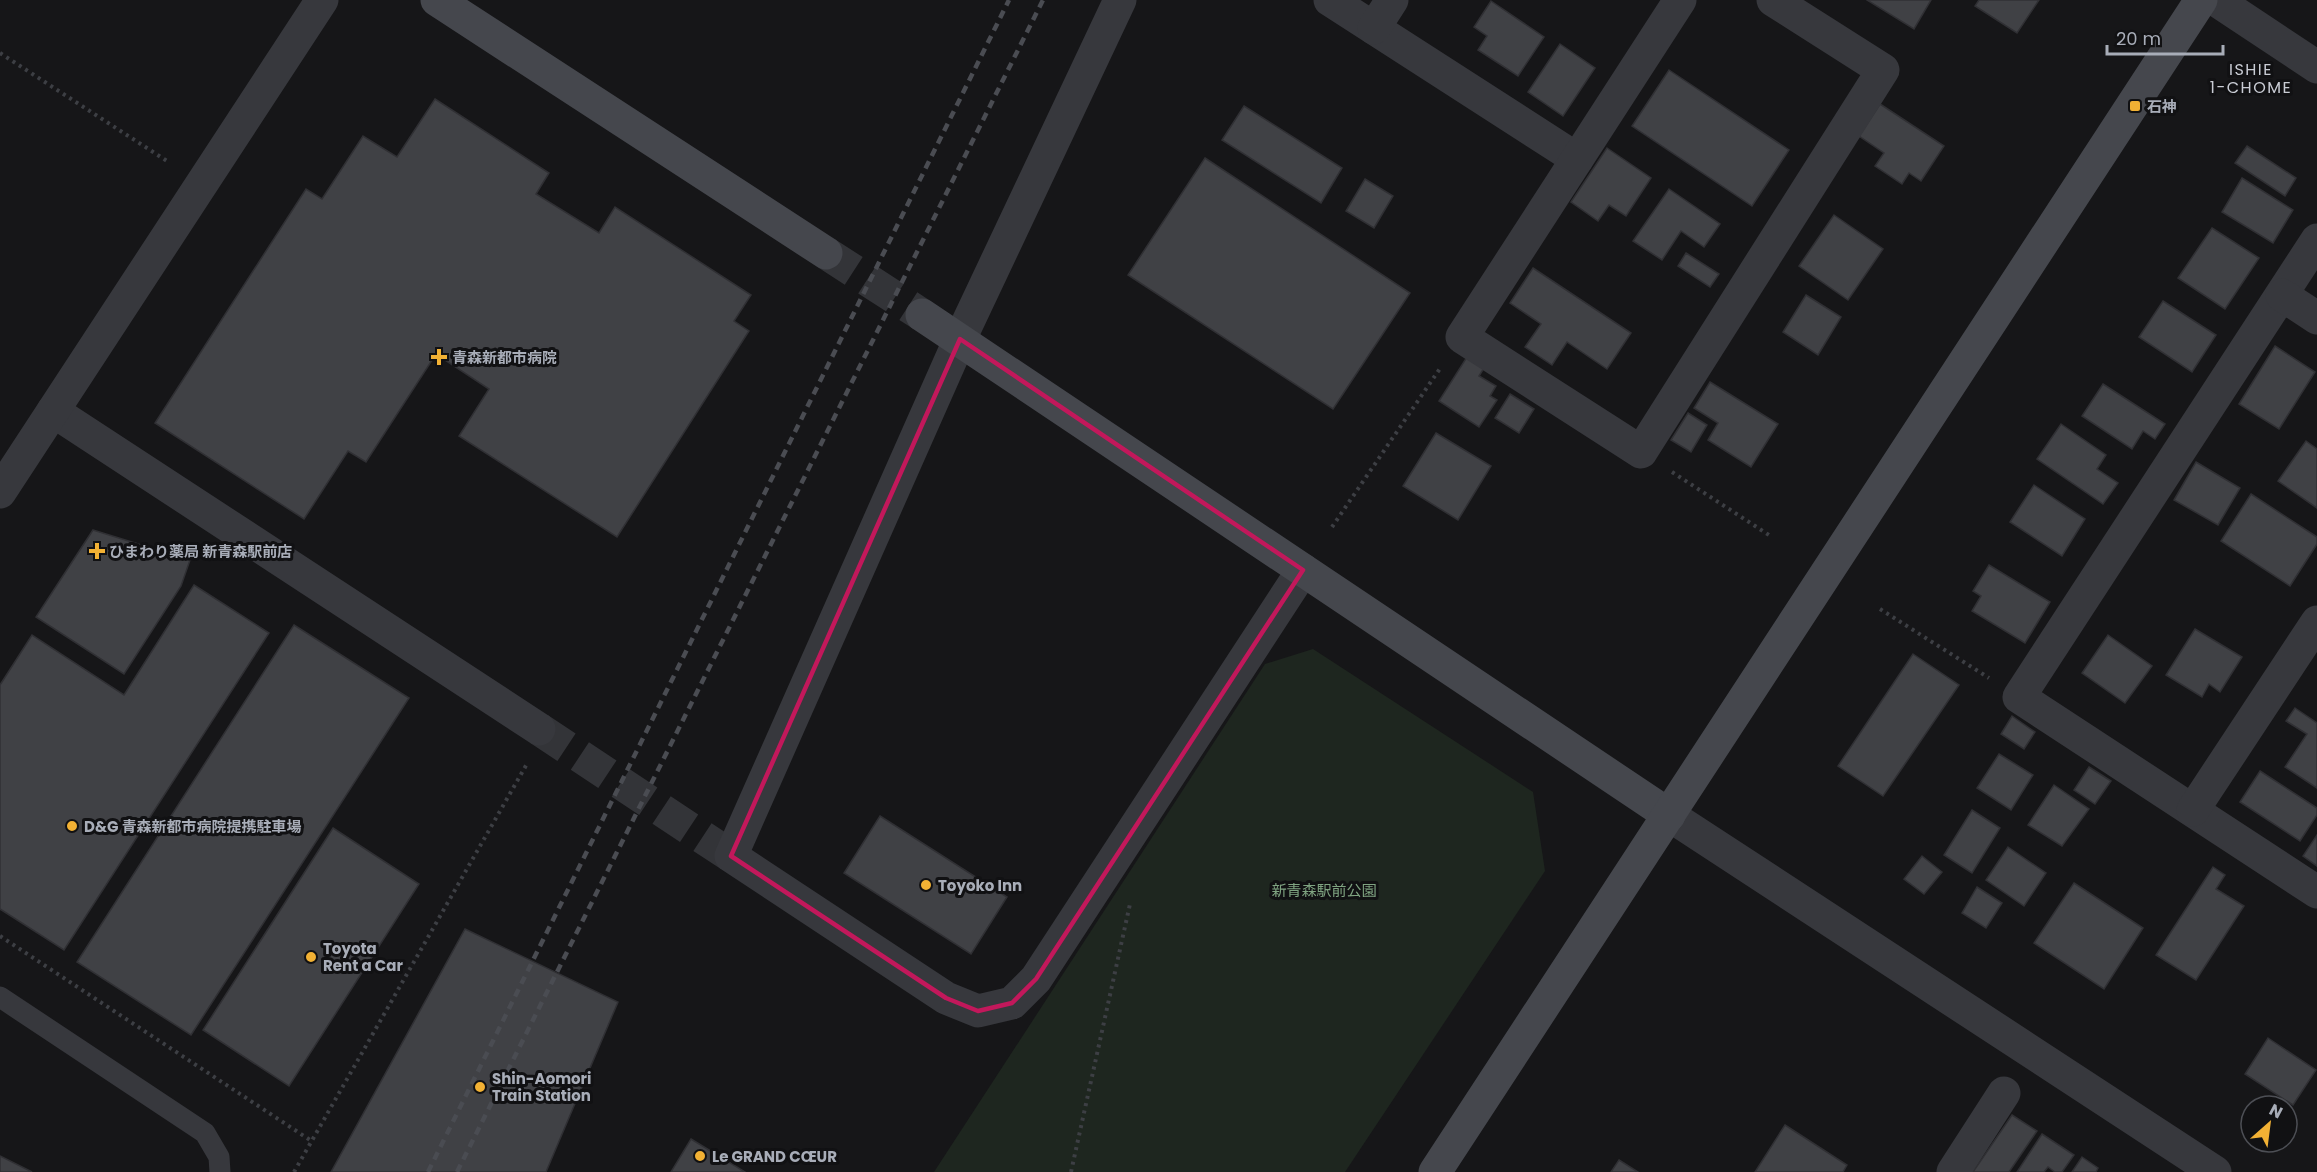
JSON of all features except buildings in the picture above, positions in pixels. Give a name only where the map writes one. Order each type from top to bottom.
[{"type":"street","points":[[0,492],[321,0]]},
{"type":"street","points":[[437,0],[826,253]]},
{"type":"street","points":[[1120,0],[960,339],[731,856],[946,998],[978,1011],[1012,1003],[1036,979],[1303,570]]},
{"type":"street","points":[[1330,0],[1577,159]]},
{"type":"street","points":[[1374,28],[1392,0]]},
{"type":"street","points":[[1680,0],[1462,337],[1641,452],[1883,70],[1773,0]]},
{"type":"street","points":[[1435,1172],[2201,0]]},
{"type":"street","points":[[2216,0],[2317,67]]},
{"type":"street","points":[[2317,240],[2019,697],[2317,892]]},
{"type":"street","points":[[2282,294],[2317,318]]},
{"type":"street","points":[[922,315],[1669,815],[2215,1172]]},
{"type":"street","points":[[53,411],[535,744]]},
{"type":"street","points":[[2193,810],[2317,622]]},
{"type":"street","points":[[1953,1172],[2004,1093]]},
{"type":"lane","points":[[0,997],[205,1133],[219,1157],[220,1172]]},
{"type":"path","points":[[0,53],[167,161]]},
{"type":"path","points":[[1332,527],[1462,337]]},
{"type":"path","points":[[1641,452],[1772,537]]},
{"type":"path","points":[[1880,609],[2019,697]]},
{"type":"path","points":[[294,1172],[535,744]]},
{"type":"path","points":[[1071,1172],[1133,892],[1105,875]]},
{"type":"path","points":[[0,936],[310,1140]]},
{"type":"highlighted area","points":[[960,339],[1303,570],[1036,979],[1012,1003],[978,1011],[946,998],[731,856]]},
{"type":"green space","name":"新青森駅前公園","points":[[1313,649],[1533,792],[1545,871],[1345,1172],[934,1172],[1265,664]]},
{"type":"tunnel","points":[[826,253],[922,315]]},
{"type":"tunnel","points":[[539,729],[731,856]]},
{"type":"railway","points":[[428,1172],[1009,0]]},
{"type":"railway","points":[[457,1172],[1043,0]]},
{"type":"place","name":"石神","points":[[2135,106]]},
{"type":"place","name":"青森新都市病院","points":[[439,357]]},
{"type":"place","name":"ひまわり薬局 新青森駅前店","points":[[97,551]]},
{"type":"place","name":"D&G 青森新都市病院提携駐車場","points":[[72,826]]},
{"type":"place","name":"Toyoko Inn","points":[[926,885]]},
{"type":"place","name":"Toyota Rent a Car","points":[[311,957]]},
{"type":"place","name":"Shin-Aomori Train Station","points":[[480,1087]]},
{"type":"place","name":"Le GRAND CŒUR","points":[[700,1156]]},
{"type":"district","name":"ISHIE 1-CHOME","points":[[2251,78]]}]
